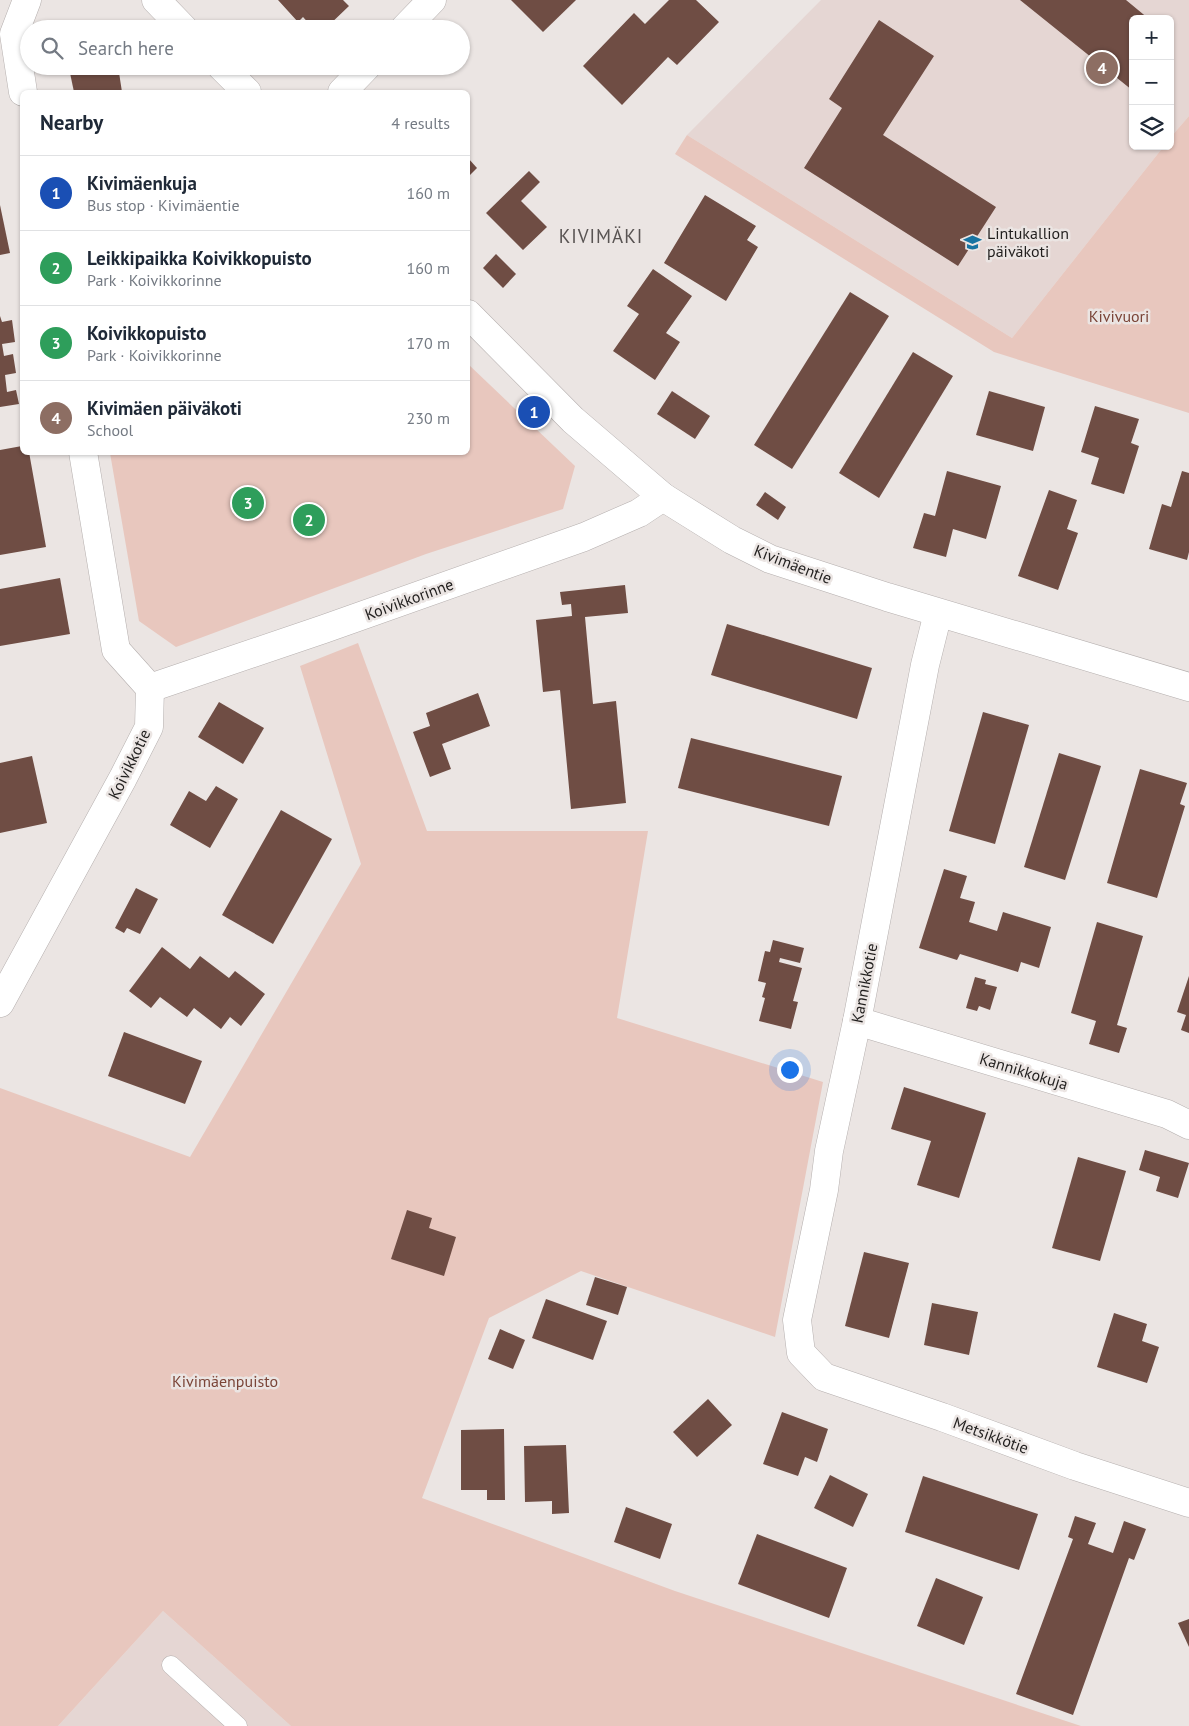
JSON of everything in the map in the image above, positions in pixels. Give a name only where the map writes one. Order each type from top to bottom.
[{"type":"street","points":[[20,69],[14,34],[26,0]]},
{"type":"street","points":[[156,0],[175,20]]},
{"type":"street","points":[[413,20],[432,0]]},
{"type":"street","points":[[21,75],[24,90]]},
{"type":"street","points":[[230,75],[245,90]]},
{"type":"street","points":[[344,90],[358,75]]},
{"type":"street","name":"Kivimäentie","points":[[470,316],[573,420],[663,497],[709,526],[770,559],[938,613],[1189,687]]},
{"type":"street","points":[[84,455],[116,650],[150,688]]},
{"type":"street","name":"Koivikkorinne","points":[[150,688],[584,537],[639,513],[663,497]]},
{"type":"street","name":"Kannikkotie","points":[[801,1353],[797,1320],[824,1190],[829,1151],[857,1021],[925,665],[938,613]]},
{"type":"street","name":"Koivikkotie","points":[[0,1003],[123,778],[149,726],[150,688]]},
{"type":"street","name":"Kannikkokuja","points":[[857,1021],[1167,1114],[1189,1125]]},
{"type":"street","name":"Metsikkötie","points":[[801,1353],[824,1377],[942,1417],[1085,1469],[1189,1503]]},
{"type":"lane","points":[[171,1665],[238,1726]]},
{"type":"shaded area","name":"Lintukallion päiväkoti","points":[[821,0],[1189,0],[1189,116],[1174,133],[1174,15],[1129,15],[1129,150],[1161,150],[1012,338],[687,135]]},
{"type":"shaded area","points":[[163,1611],[291,1726],[58,1726]]},
{"type":"green space","name":"Kivivuori","points":[[1189,116],[1189,413],[994,352],[675,154],[687,135],[1012,338],[1161,150],[1174,150],[1174,133]]},
{"type":"green space","points":[[470,366],[575,466],[563,509],[426,554],[176,647],[139,621],[110,455],[470,455]]},
{"type":"green space","name":"Kivimäenpuisto","points":[[358,643],[427,831],[648,831],[617,1018],[823,1082],[775,1337],[581,1271],[489,1318],[422,1498],[675,1591],[1081,1726],[291,1726],[163,1611],[58,1726],[0,1726],[0,1088],[190,1157],[361,864],[300,666]]},
{"type":"building","points":[[278,0],[343,0],[349,6],[334,20],[306,20],[303,17],[300,20],[296,20]]},
{"type":"building","points":[[511,0],[576,0],[543,32]]},
{"type":"building","points":[[669,0],[696,0],[719,22],[677,65],[668,57],[622,105],[583,66],[634,13],[645,24]]},
{"type":"building","points":[[1020,0],[1126,0],[1144,15],[1129,15],[1129,88]]},
{"type":"building","points":[[879,20],[934,56],[883,135],[996,207],[958,266],[804,168],[842,108],[829,99]]},
{"type":"building","points":[[70,75],[119,75],[122,90],[74,90]]},
{"type":"building","points":[[470,160],[477,168],[470,175]]},
{"type":"building","points":[[529,171],[540,182],[521,201],[547,227],[523,250],[486,213]]},
{"type":"building","points":[[705,195],[756,226],[747,240],[758,247],[726,301],[664,263]]},
{"type":"building","points":[[0,205],[10,253],[0,255]]},
{"type":"building","points":[[496,254],[516,274],[503,288],[483,268]]},
{"type":"building","points":[[653,269],[692,296],[666,333],[680,342],[655,380],[613,351],[639,314],[627,306]]},
{"type":"building","points":[[850,292],[889,316],[792,469],[754,445]]},
{"type":"building","points":[[0,316],[2,322],[12,320],[15,342],[2,344],[4,356],[13,354],[16,373],[5,375],[7,392],[16,390],[19,404],[0,407]]},
{"type":"building","points":[[913,352],[953,376],[879,498],[839,473]]},
{"type":"building","points":[[672,391],[710,416],[695,439],[657,414]]},
{"type":"building","points":[[989,391],[1045,407],[1033,451],[976,435]]},
{"type":"building","points":[[1095,406],[1139,419],[1131,443],[1139,446],[1124,494],[1091,484],[1099,458],[1081,452]]},
{"type":"building","points":[[20,446],[20,455],[30,455],[46,547],[0,555],[0,450]]},
{"type":"building","points":[[947,471],[1001,486],[986,539],[953,529],[946,557],[913,548],[924,513],[935,516]]},
{"type":"building","points":[[1182,471],[1189,473],[1189,552],[1187,560],[1149,549],[1162,504],[1171,507]]},
{"type":"building","points":[[1049,490],[1077,500],[1067,529],[1078,533],[1058,590],[1018,576]]},
{"type":"building","points":[[765,492],[786,507],[778,520],[756,505]]},
{"type":"building","points":[[60,578],[70,634],[0,646],[0,589]]},
{"type":"building","points":[[625,585],[628,613],[585,617],[593,704],[616,701],[626,803],[571,809],[560,690],[543,692],[536,620],[572,616],[571,604],[562,605],[560,592]]},
{"type":"building","points":[[727,624],[872,668],[857,719],[711,675]]},
{"type":"building","points":[[478,693],[490,726],[442,744],[451,769],[430,777],[413,732],[430,726],[426,713]]},
{"type":"building","points":[[219,702],[264,728],[243,764],[198,737]]},
{"type":"building","points":[[983,712],[1029,725],[995,844],[949,831]]},
{"type":"building","points":[[691,738],[842,776],[829,826],[678,788]]},
{"type":"building","points":[[1059,753],[1101,766],[1065,880],[1024,867]]},
{"type":"building","points":[[32,756],[47,823],[0,833],[0,763]]},
{"type":"building","points":[[1140,769],[1187,783],[1180,804],[1185,806],[1157,898],[1107,883]]},
{"type":"building","points":[[216,786],[238,799],[210,848],[170,825],[189,791],[206,801]]},
{"type":"building","points":[[281,810],[332,839],[273,944],[222,915]]},
{"type":"building","points":[[944,869],[967,876],[960,898],[975,902],[969,922],[997,931],[1003,912],[1051,927],[1039,968],[1021,962],[1018,972],[960,954],[957,960],[919,948]]},
{"type":"building","points":[[136,888],[158,899],[140,934],[127,928],[124,933],[115,928]]},
{"type":"building","points":[[1097,922],[1143,936],[1117,1025],[1127,1028],[1119,1053],[1089,1044],[1096,1021],[1071,1013]]},
{"type":"building","points":[[773,940],[804,948],[800,963],[780,958],[779,962],[802,968],[793,1001],[798,1002],[791,1029],[759,1021],[765,998],[762,997],[766,983],[758,981],[765,951],[770,952]]},
{"type":"building","points":[[162,947],[190,969],[200,956],[229,978],[235,971],[265,994],[241,1026],[230,1017],[221,1029],[194,1008],[187,1017],[160,997],[151,1008],[129,991]]},
{"type":"building","points":[[1189,976],[1189,1033],[1181,1030],[1186,1015],[1177,1012]]},
{"type":"building","points":[[975,977],[986,980],[985,984],[997,987],[990,1010],[979,1006],[977,1011],[966,1008]]},
{"type":"building","points":[[124,1032],[202,1061],[185,1104],[108,1076]]},
{"type":"building","points":[[904,1087],[986,1113],[959,1198],[917,1185],[931,1141],[891,1129]]},
{"type":"building","points":[[1145,1150],[1189,1163],[1178,1198],[1156,1191],[1160,1177],[1139,1170]]},
{"type":"building","points":[[1078,1157],[1126,1171],[1100,1261],[1052,1248]]},
{"type":"building","points":[[407,1210],[432,1218],[429,1228],[456,1237],[444,1276],[391,1259]]},
{"type":"building","points":[[864,1252],[909,1263],[889,1338],[845,1326]]},
{"type":"building","points":[[595,1277],[627,1287],[618,1315],[586,1305]]},
{"type":"building","points":[[546,1299],[607,1321],[593,1360],[532,1338]]},
{"type":"building","points":[[932,1303],[978,1312],[969,1355],[924,1345]]},
{"type":"building","points":[[1114,1313],[1147,1324],[1142,1341],[1159,1347],[1147,1383],[1097,1367]]},
{"type":"building","points":[[500,1329],[525,1340],[513,1369],[488,1359]]},
{"type":"building","points":[[708,1399],[732,1425],[697,1457],[673,1432]]},
{"type":"building","points":[[782,1412],[828,1429],[817,1462],[805,1457],[798,1476],[763,1464]]},
{"type":"building","points":[[504,1429],[505,1500],[487,1500],[487,1490],[461,1490],[461,1430]]},
{"type":"building","points":[[566,1445],[569,1513],[552,1514],[552,1501],[525,1502],[524,1446]]},
{"type":"building","points":[[830,1475],[868,1494],[853,1527],[814,1508]]},
{"type":"building","points":[[923,1476],[1038,1514],[1019,1570],[905,1532]]},
{"type":"building","points":[[626,1507],[672,1524],[660,1559],[614,1542]]},
{"type":"building","points":[[1075,1516],[1096,1523],[1088,1544],[1113,1553],[1124,1521],[1146,1529],[1134,1560],[1129,1558],[1073,1715],[1016,1694],[1073,1539],[1068,1537]]},
{"type":"building","points":[[757,1534],[847,1568],[829,1618],[738,1584]]},
{"type":"building","points":[[936,1578],[983,1597],[964,1645],[917,1626]]},
{"type":"building","points":[[1189,1619],[1189,1647],[1178,1623]]},
{"type":"place","name":"Kivimäen päiväkoti","points":[[1102,68]]},
{"type":"place","name":"Lintukallion päiväkoti","points":[[973,242]]},
{"type":"place","name":"Kivimäenkuja","points":[[534,412]]},
{"type":"place","name":"Koivikkopuisto","points":[[248,503]]},
{"type":"place","name":"Leikkipaikka Koivikkopuisto","points":[[309,520]]},
{"type":"district","name":"KIVIMÄKI","points":[[601,236]]}]
